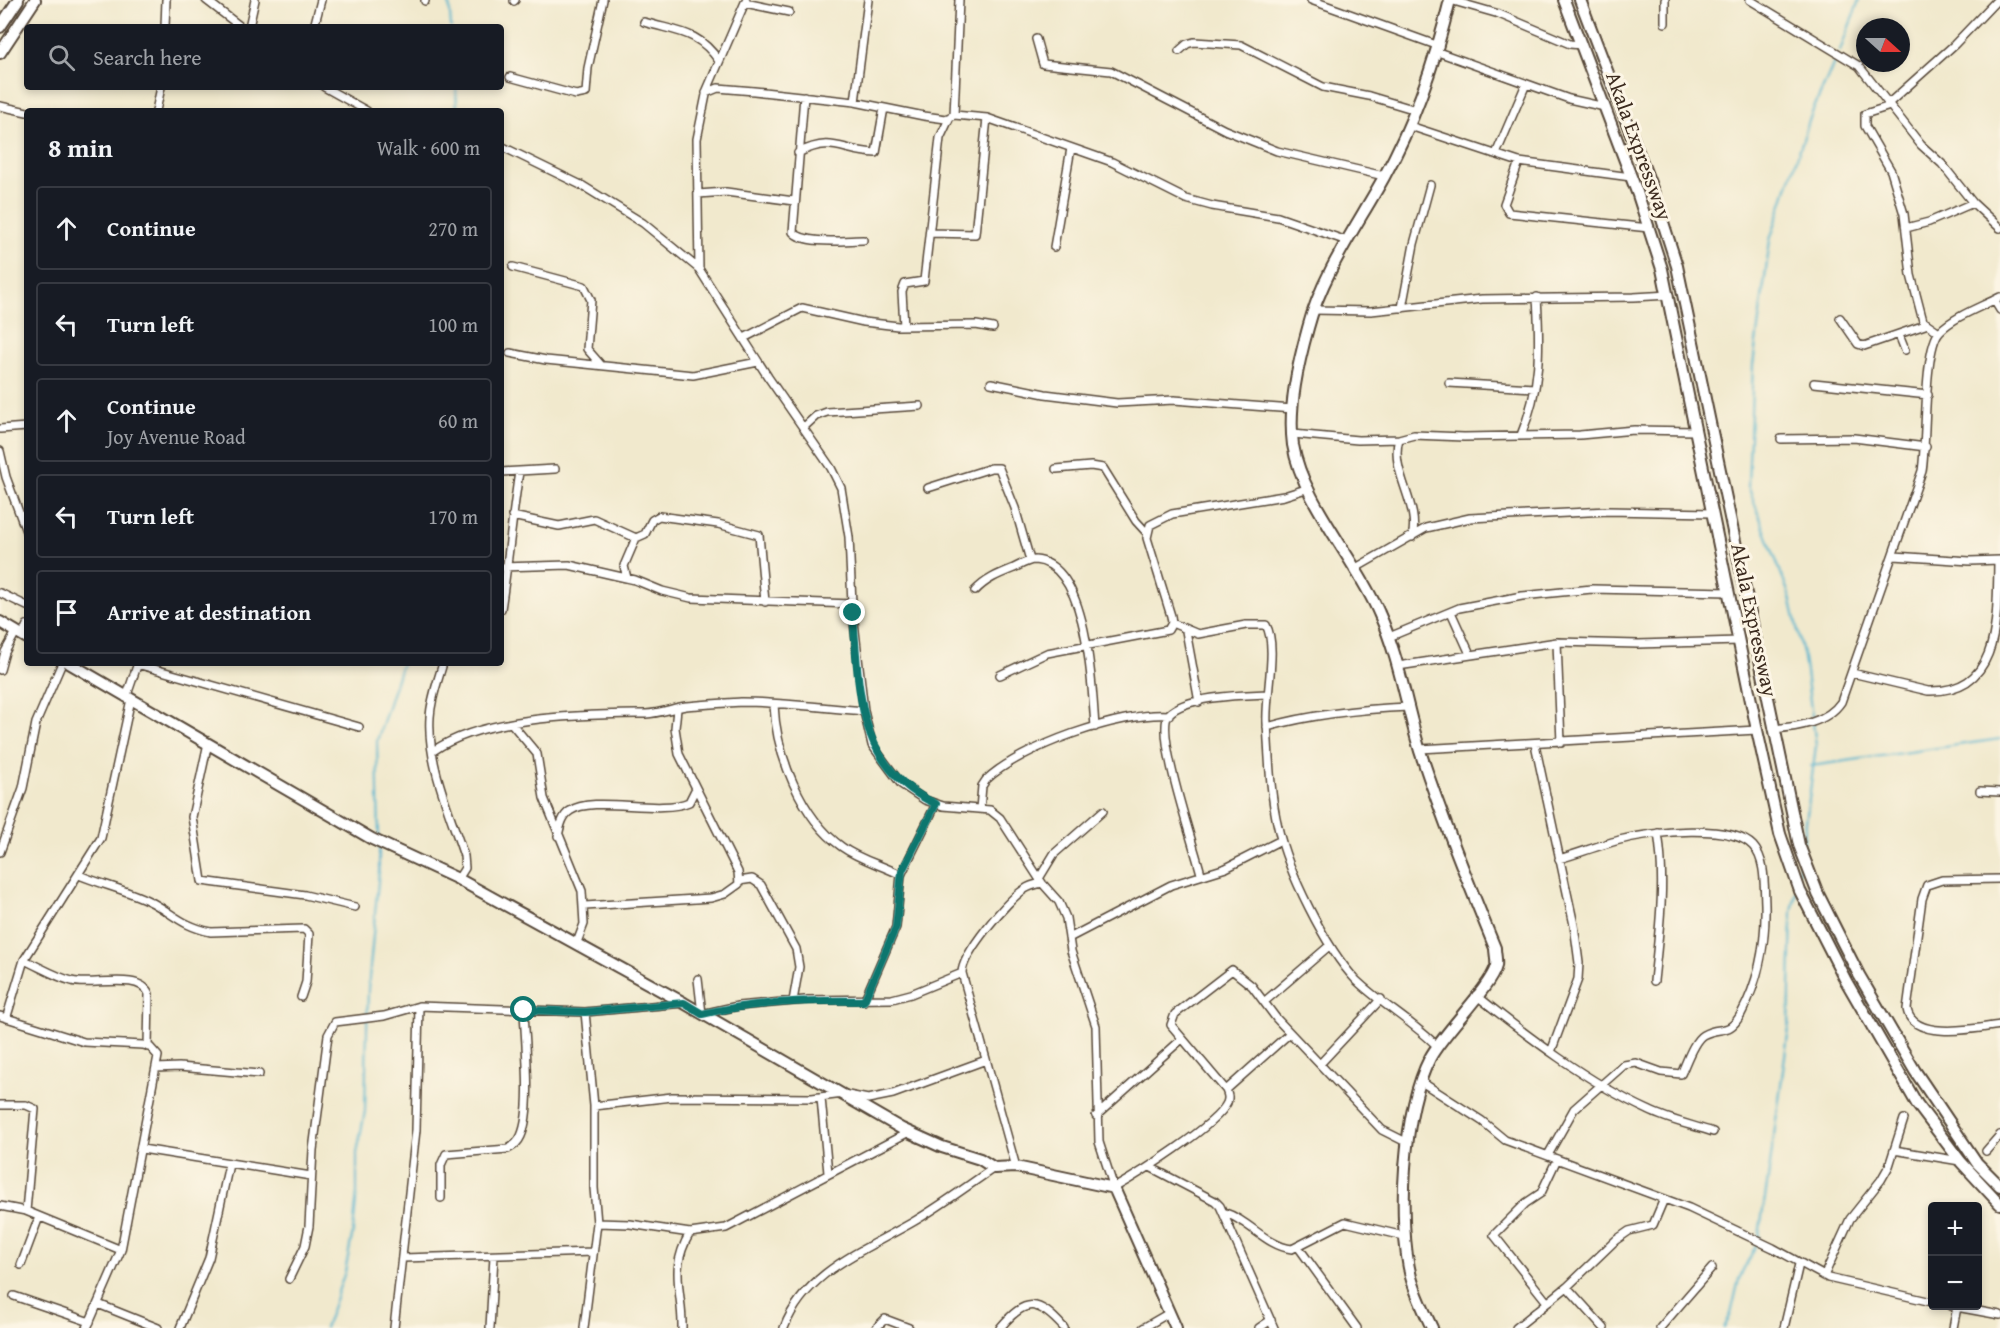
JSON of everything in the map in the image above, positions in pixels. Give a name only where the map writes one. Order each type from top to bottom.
[{"type":"main road","points":[[0,27],[18,0]]},
{"type":"main road","points":[[0,53],[36,0]]},
{"type":"main road","name":"Akala Expressway","points":[[1564,0],[1631,177],[1669,295],[1756,730],[1780,834],[1800,891],[1846,981],[1917,1104],[1961,1162],[2000,1204]]},
{"type":"main road","name":"Akala Expressway","points":[[1580,0],[1653,191],[1677,266],[1799,845],[1818,894],[1859,975],[1930,1097],[1977,1163],[2000,1186]]},
{"type":"main road","points":[[1432,1328],[1416,1294],[1404,1236],[1408,1143],[1414,1098],[1437,1046],[1496,967],[1494,948],[1447,830],[1420,749],[1389,637],[1378,611],[1309,488],[1293,446],[1293,410],[1300,365],[1313,310],[1347,241],[1410,126],[1438,49],[1448,1]]},
{"type":"main road","points":[[1733,612],[1748,610]]},
{"type":"main road","points":[[0,622],[22,636]]},
{"type":"main road","points":[[80,666],[129,699],[388,847],[458,879],[684,1003],[909,1132],[942,1147],[980,1159],[994,1168],[1016,1167],[1114,1188],[1176,1328]]},
{"type":"main road","points":[[1780,834],[1795,831]]},
{"type":"street","points":[[165,24],[166,0]]},
{"type":"street","points":[[206,0],[237,24]]},
{"type":"street","points":[[250,24],[255,0]]},
{"type":"street","points":[[315,24],[321,0]]},
{"type":"street","points":[[510,77],[560,91],[586,93],[588,68],[603,0]]},
{"type":"street","points":[[855,102],[868,0]]},
{"type":"street","points":[[904,326],[904,286],[907,282],[924,281],[940,138],[952,116],[959,0]]},
{"type":"street","points":[[1311,0],[1526,84],[1569,99],[1605,107]]},
{"type":"street","points":[[1665,0],[1665,23]]},
{"type":"street","points":[[1750,0],[1858,66],[1921,145],[1942,164],[1973,203],[2000,228]]},
{"type":"street","points":[[1925,325],[1911,275],[1906,228],[1891,171],[1865,126],[1865,114],[1887,107],[1954,45],[1997,0]]},
{"type":"street","points":[[699,269],[697,139],[706,93],[746,1],[789,12]]},
{"type":"street","points":[[1448,1],[1521,22],[1569,44],[1581,45]]},
{"type":"street","points":[[644,22],[708,44],[719,61]]},
{"type":"street","points":[[1035,39],[1043,64],[1111,71],[1225,130],[1277,151],[1384,177]]},
{"type":"street","points":[[1179,51],[1187,44],[1194,42],[1241,45],[1323,87],[1369,96],[1416,110]]},
{"type":"street","points":[[710,82],[718,88]]},
{"type":"street","points":[[1496,154],[1526,84]]},
{"type":"street","points":[[706,93],[718,88],[855,102],[924,116],[987,118],[1132,171],[1186,199],[1212,206],[1278,217],[1347,241]]},
{"type":"street","points":[[157,108],[160,90]]},
{"type":"street","points":[[329,90],[362,108]]},
{"type":"street","points":[[804,96],[793,232],[797,237],[812,240],[863,240]]},
{"type":"street","points":[[0,106],[24,111]]},
{"type":"street","points":[[798,153],[816,144],[826,143],[876,153],[884,108]]},
{"type":"street","points":[[930,233],[975,234],[987,118]]},
{"type":"street","points":[[1410,126],[1519,162],[1631,177]]},
{"type":"street","points":[[504,147],[583,186],[643,223],[699,269],[758,362],[804,427],[841,488],[849,537],[852,604],[864,711],[872,745],[901,784],[936,804],[990,810],[1000,818],[1041,880],[1059,902],[1066,918],[1069,938],[1096,1026],[1096,1116],[1099,1142],[1114,1188],[1150,1167],[1221,1112],[1228,1099],[1226,1090],[1182,1040],[1171,1025],[1171,1019],[1229,970],[1241,976],[1290,1033],[1382,1130],[1408,1143]]},
{"type":"street","points":[[1054,248],[1071,148]]},
{"type":"street","points":[[1519,162],[1504,204],[1509,213],[1649,228]]},
{"type":"street","points":[[1402,308],[1412,253],[1430,185]]},
{"type":"street","points":[[698,194],[726,192],[794,201]]},
{"type":"street","points":[[1906,228],[1929,222],[1973,203]]},
{"type":"street","points":[[513,267],[584,286],[591,300],[587,350],[601,365]]},
{"type":"street","points":[[1313,310],[1371,311],[1482,299],[1669,295]]},
{"type":"street","points":[[1521,435],[1532,409],[1535,388],[1539,342],[1537,297]]},
{"type":"street","points":[[1773,729],[1810,722],[1835,711],[1852,673],[1916,493],[1926,447],[1930,351],[1939,332],[1997,298],[2000,310]]},
{"type":"street","points":[[744,338],[802,308],[864,322],[904,326],[976,325],[993,328]]},
{"type":"street","points":[[1840,318],[1861,345],[1867,346],[1925,325],[1939,332]]},
{"type":"street","points":[[1899,335],[1905,350]]},
{"type":"street","points":[[510,353],[546,360],[693,375],[758,362]]},
{"type":"street","points":[[1449,383],[1535,388]]},
{"type":"street","points":[[1814,383],[1928,396]]},
{"type":"street","points":[[991,384],[1045,394],[1117,403],[1174,400],[1293,410]]},
{"type":"street","points":[[804,427],[816,416],[827,412],[920,406]]},
{"type":"street","points":[[0,429],[24,427]]},
{"type":"street","points":[[1293,434],[1358,440],[1399,439],[1414,435],[1464,437],[1580,435],[1634,430],[1696,431]]},
{"type":"street","points":[[1781,439],[1854,438],[1926,447]]},
{"type":"street","points":[[1399,439],[1398,457],[1411,513],[1412,537]]},
{"type":"street","points":[[0,451],[23,516]]},
{"type":"street","points":[[1056,469],[1090,466],[1103,468],[1136,521],[1147,533]]},
{"type":"street","points":[[928,488],[991,468],[999,468],[1015,508],[1030,560]]},
{"type":"street","points":[[504,472],[555,469]]},
{"type":"street","points":[[519,472],[505,568],[569,565],[627,578],[662,591],[691,598],[852,604]]},
{"type":"street","points":[[1309,488],[1284,496],[1172,514],[1150,525],[1147,533],[1148,546],[1172,623],[1186,631],[1207,633],[1246,625],[1266,625],[1269,629],[1271,657],[1267,694],[1267,727],[1274,803],[1281,840],[1314,919],[1329,946],[1357,980],[1437,1046]]},
{"type":"street","points":[[1354,570],[1426,528],[1470,518],[1608,512],[1712,513]]},
{"type":"street","points":[[512,516],[560,526],[594,519],[636,538]]},
{"type":"street","points":[[627,578],[624,566],[636,538],[645,534],[652,520],[659,516],[718,524],[759,535],[765,602]]},
{"type":"street","points":[[1852,673],[1928,691],[1948,689],[1977,681],[1993,663],[1997,644],[1999,561],[1894,556]]},
{"type":"street","points":[[975,591],[984,581],[1030,560],[1051,565],[1062,577],[1078,610],[1088,645],[1095,727]]},
{"type":"street","points":[[1389,637],[1450,612],[1482,602],[1578,590],[1729,592]]},
{"type":"street","points":[[0,593],[24,605]]},
{"type":"street","points":[[1450,612],[1470,654]]},
{"type":"street","points":[[1000,675],[1047,653],[1164,632],[1172,623]]},
{"type":"street","points":[[1186,631],[1199,702]]},
{"type":"street","points":[[0,670],[5,652],[22,636]]},
{"type":"street","points":[[1398,666],[1557,642],[1638,644],[1739,641]]},
{"type":"street","points":[[1557,642],[1562,742]]},
{"type":"street","points":[[0,852],[23,788],[36,723],[61,666]]},
{"type":"street","points":[[14,1296],[89,1325],[121,1250],[142,1149],[158,1056],[148,1047],[84,1042],[3,1016],[24,960],[101,838],[137,666]]},
{"type":"street","points":[[145,666],[359,727]]},
{"type":"street","points":[[442,666],[430,715],[433,752],[464,856],[465,868],[458,879]]},
{"type":"street","points":[[980,809],[982,786],[992,774],[1044,744],[1134,716],[1169,715],[1199,702],[1267,694]]},
{"type":"street","points":[[433,752],[466,736],[512,724],[603,713],[649,714],[677,708],[742,702],[864,711]]},
{"type":"street","points":[[774,705],[775,732],[781,751],[817,825],[854,854],[901,875]]},
{"type":"street","points":[[1267,727],[1294,719],[1357,710],[1408,707]]},
{"type":"street","points":[[585,906],[711,898],[736,888],[739,881],[738,872],[695,790],[676,741],[677,708]]},
{"type":"street","points":[[1169,715],[1163,729],[1168,757],[1201,874]]},
{"type":"street","points":[[512,724],[537,754],[544,798],[558,836],[571,860],[585,906],[583,931],[576,945]]},
{"type":"street","points":[[1420,749],[1756,730]]},
{"type":"street","points":[[208,743],[192,817],[202,882],[305,895],[355,907]]},
{"type":"street","points":[[1535,744],[1574,925],[1579,963],[1578,979],[1551,1052]]},
{"type":"street","points":[[558,836],[564,818],[571,810],[605,805],[682,805],[689,802],[695,790]]},
{"type":"street","points":[[1980,791],[2000,792]]},
{"type":"street","points":[[864,1001],[896,927],[901,875],[936,804]]},
{"type":"street","points":[[1016,1167],[962,973],[962,965],[976,941],[1025,888],[1041,880],[1054,854],[1103,811]]},
{"type":"street","points":[[1548,1155],[1574,1109],[1629,1062],[1669,1074],[1681,1074],[1698,1040],[1704,1035],[1726,1031],[1734,1026],[1752,991],[1761,956],[1765,919],[1764,879],[1760,858],[1753,846],[1728,834],[1658,833],[1624,839],[1558,859]]},
{"type":"street","points":[[1654,981],[1662,886],[1658,833]]},
{"type":"street","points":[[1069,938],[1171,885],[1226,868],[1281,840]]},
{"type":"street","points":[[79,874],[154,903],[184,924],[199,929],[221,932],[304,928],[309,934],[306,982],[301,997]]},
{"type":"street","points":[[739,881],[752,879],[761,885],[796,949],[799,968],[793,1001]]},
{"type":"street","points":[[2000,879],[1942,880],[1927,885],[1922,899],[1907,1009],[1915,1022],[1931,1028],[1954,1032],[2000,1025]]},
{"type":"street","points":[[1264,1002],[1329,946]]},
{"type":"street","points":[[24,960],[74,982],[121,981],[145,987],[148,994],[148,1047]]},
{"type":"street","points":[[698,978],[702,1014],[738,1006],[793,1001],[864,1001],[911,994],[962,973]]},
{"type":"street","points":[[1476,995],[1551,1052],[1603,1085],[1648,1111],[1713,1132]]},
{"type":"street","points":[[1320,1064],[1381,999]]},
{"type":"street","points":[[289,1279],[305,1246],[328,1035],[335,1022],[384,1017],[419,1006],[585,1012],[684,1003]]},
{"type":"street","points":[[394,1328],[416,1130],[419,1006]]},
{"type":"street","points":[[441,1198],[441,1165],[446,1154],[508,1149],[516,1144],[522,1135],[526,1106],[524,1010]]},
{"type":"street","points":[[584,1328],[597,1223],[594,1188],[594,1106],[585,1012]]},
{"type":"street","points":[[1226,1090],[1290,1033]]},
{"type":"street","points":[[1096,1116],[1182,1040]]},
{"type":"street","points":[[594,1106],[672,1097],[821,1098],[843,1094],[868,1099],[893,1094],[986,1060]]},
{"type":"street","points":[[156,1068],[179,1067],[258,1074]]},
{"type":"street","points":[[1420,1081],[1482,1121],[1499,1137],[1664,1198],[1773,1248],[1824,1276],[1844,1283],[1928,1301]]},
{"type":"street","points":[[821,1098],[828,1173]]},
{"type":"street","points":[[0,1105],[26,1105],[35,1109],[27,1211]]},
{"type":"street","points":[[1824,1276],[1850,1219],[1881,1180],[1904,1119]]},
{"type":"street","points":[[597,1223],[630,1224],[690,1233],[712,1232],[738,1223],[828,1173],[909,1132]]},
{"type":"street","points":[[1986,1151],[2000,1135]]},
{"type":"street","points":[[142,1149],[311,1176]]},
{"type":"street","points":[[1894,1150],[1961,1162]]},
{"type":"street","points":[[1547,1302],[1494,1235],[1526,1203],[1541,1193],[1557,1159]]},
{"type":"street","points":[[180,1328],[209,1258],[229,1164]]},
{"type":"street","points":[[1150,1167],[1215,1201],[1223,1212],[1272,1324],[1259,1328]]},
{"type":"street","points":[[784,1328],[800,1297],[843,1260],[914,1222],[994,1168]]},
{"type":"street","points":[[1516,1328],[1567,1287],[1616,1240],[1629,1231],[1653,1225],[1664,1198]]},
{"type":"street","points":[[0,1206],[27,1211],[121,1250]]},
{"type":"street","points":[[1223,1212],[1240,1218],[1282,1248],[1299,1248],[1321,1233],[1345,1222],[1404,1236]]},
{"type":"street","points":[[21,1265],[39,1217]]},
{"type":"street","points":[[682,1328],[677,1287],[678,1271],[682,1246],[690,1233]]},
{"type":"street","points":[[1299,1248],[1357,1328]]},
{"type":"street","points":[[403,1258],[593,1252]]},
{"type":"street","points":[[490,1328],[494,1256]]},
{"type":"street","points":[[1784,1328],[1799,1264]]},
{"type":"street","points":[[1660,1328],[1712,1268]]},
{"type":"street","points":[[1567,1287],[1604,1328]]},
{"type":"street","points":[[98,1304],[158,1328]]},
{"type":"street","points":[[1000,1328],[1020,1308],[1028,1306],[1048,1310],[1064,1328]]},
{"type":"street","points":[[1953,1328],[1954,1310]]},
{"type":"street","points":[[1974,1310],[2000,1315]]},
{"type":"street","points":[[1143,1328],[1169,1313]]},
{"type":"street","points":[[876,1328],[885,1319],[909,1328]]},
{"type":"waterway","points":[[449,0],[451,24]]},
{"type":"waterway","points":[[1840,51],[1859,0]]},
{"type":"waterway","points":[[1803,845],[1816,745],[1804,658],[1790,597],[1748,486],[1753,365],[1770,240],[1811,115],[1837,56]]},
{"type":"waterway","points":[[456,90],[457,108]]},
{"type":"waterway","points":[[379,839],[377,741],[401,666]]},
{"type":"waterway","points":[[1811,766],[2000,739]]},
{"type":"waterway","points":[[325,1328],[345,1272],[353,1231],[357,1192],[357,1153],[365,1111],[368,989],[379,871],[379,845]]},
{"type":"waterway","points":[[1798,874],[1800,862]]},
{"type":"waterway","points":[[1724,1328],[1731,1314],[1739,1279],[1758,1241],[1789,1027],[1792,912],[1796,892]]},
{"type":"route","points":[[524,1010],[585,1012],[684,1003],[702,1014],[738,1006],[805,1000],[864,1001],[896,927],[902,871],[936,804],[925,800],[901,784],[872,745],[864,711],[853,613]]}]
